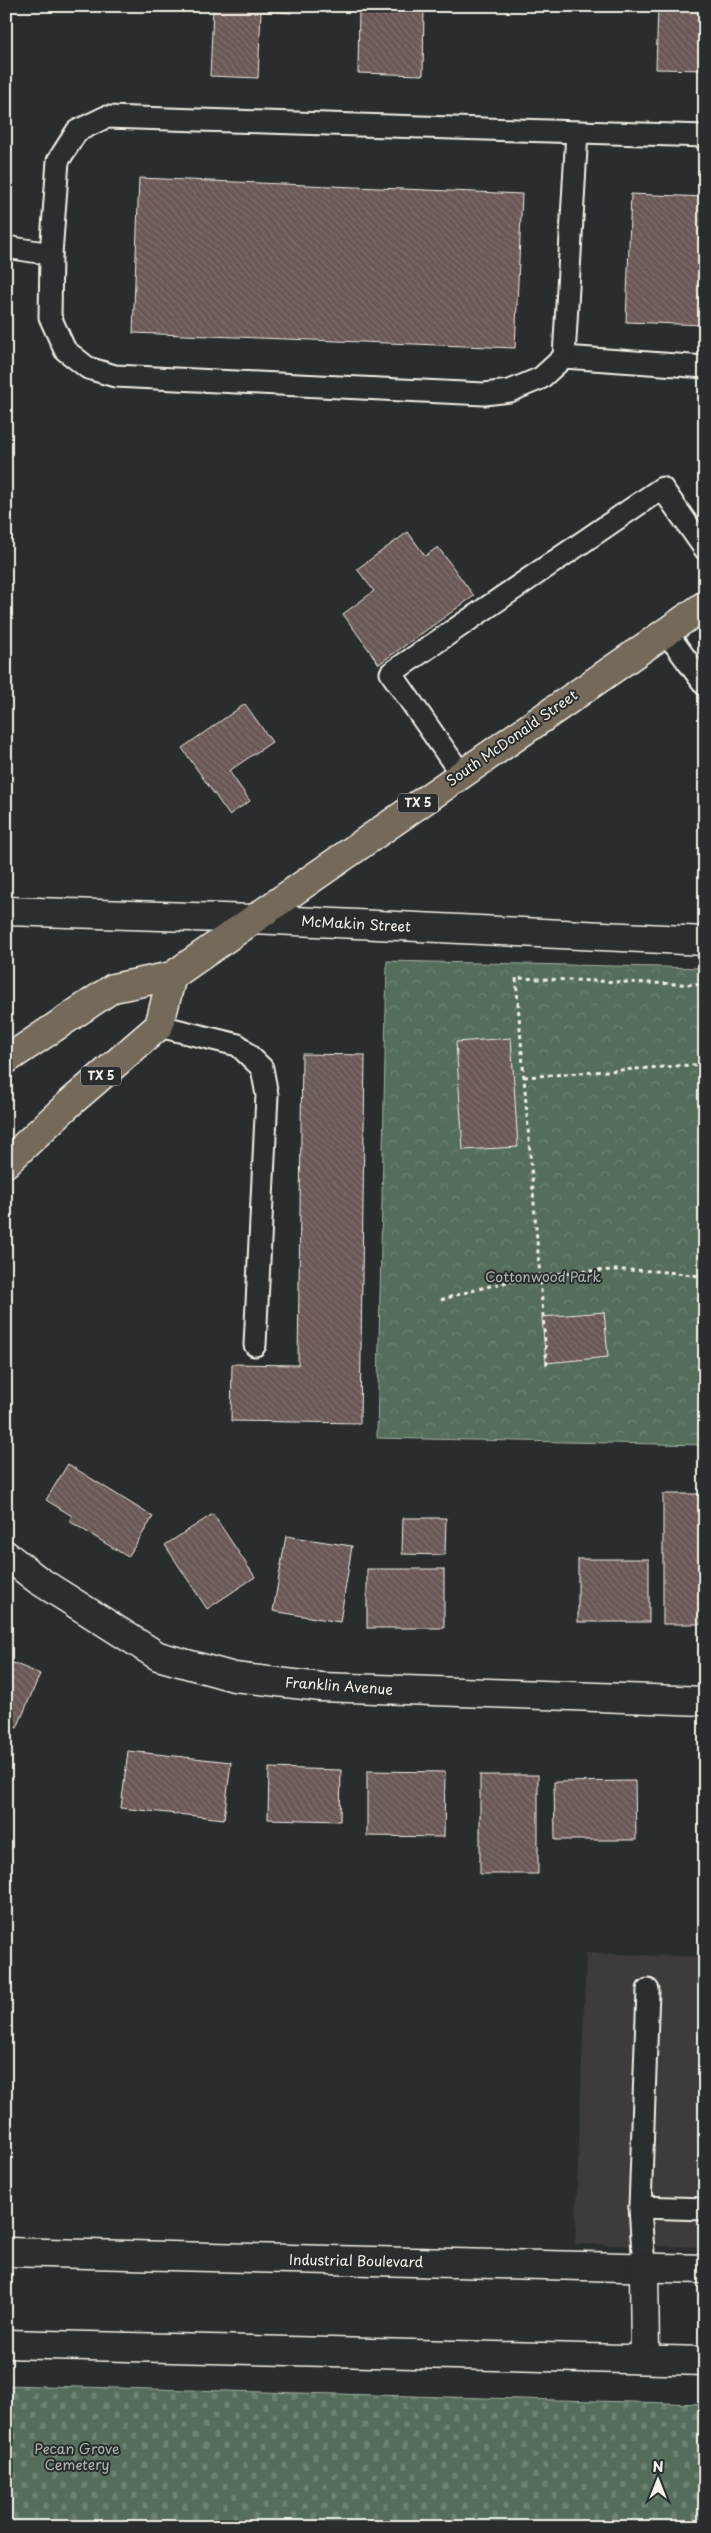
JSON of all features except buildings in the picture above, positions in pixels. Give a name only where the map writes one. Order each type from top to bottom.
[{"type":"main road","name":"South McDonald Street","points":[[6,1060],[113,988],[172,976],[705,605]]},
{"type":"main road","name":"McMakin Street","points":[[6,911],[253,919],[705,941]]},
{"type":"main road","points":[[159,1026],[172,976]]},
{"type":"main road","name":"TX 5","points":[[6,1163],[70,1102],[159,1026]]},
{"type":"main road","name":"Franklin Avenue","points":[[6,1555],[38,1580],[158,1656],[234,1677],[322,1687],[705,1701]]},
{"type":"main road","name":"Industrial Boulevard","points":[[6,2252],[705,2270]]},
{"type":"main road","points":[[644,2268],[645,2359]]},
{"type":"main road","points":[[6,2344],[705,2361]]},
{"type":"lane","points":[[577,132],[564,357],[541,378],[510,391],[484,394],[115,376],[88,368],[64,350],[50,318],[51,254],[58,161],[78,130],[106,117],[705,136]]},
{"type":"lane","points":[[6,247],[51,254]]},
{"type":"lane","points":[[564,357],[705,367]]},
{"type":"lane","points":[[460,774],[391,673],[662,488],[705,549]]},
{"type":"lane","points":[[666,632],[705,685]]},
{"type":"lane","points":[[159,1026],[238,1045],[262,1068],[267,1094],[255,1345]]},
{"type":"lane","points":[[644,2268],[640,2207],[648,1990]]},
{"type":"lane","points":[[640,2207],[705,2209]]},
{"type":"path","points":[[547,1365],[516,978],[705,985]]},
{"type":"path","points":[[524,1077],[705,1064]]},
{"type":"path","points":[[441,1300],[497,1283],[540,1276],[610,1269],[705,1277]]},
{"type":"shaded area","points":[[586,1953],[705,1957],[705,2247],[575,2244]]},
{"type":"green space","name":"Cottonwood Park","points":[[387,961],[705,968],[705,1445],[377,1438]]},
{"type":"green space","name":"Pecan Grove Cemetery","points":[[6,2385],[705,2404],[705,2527],[6,2527]]}]
